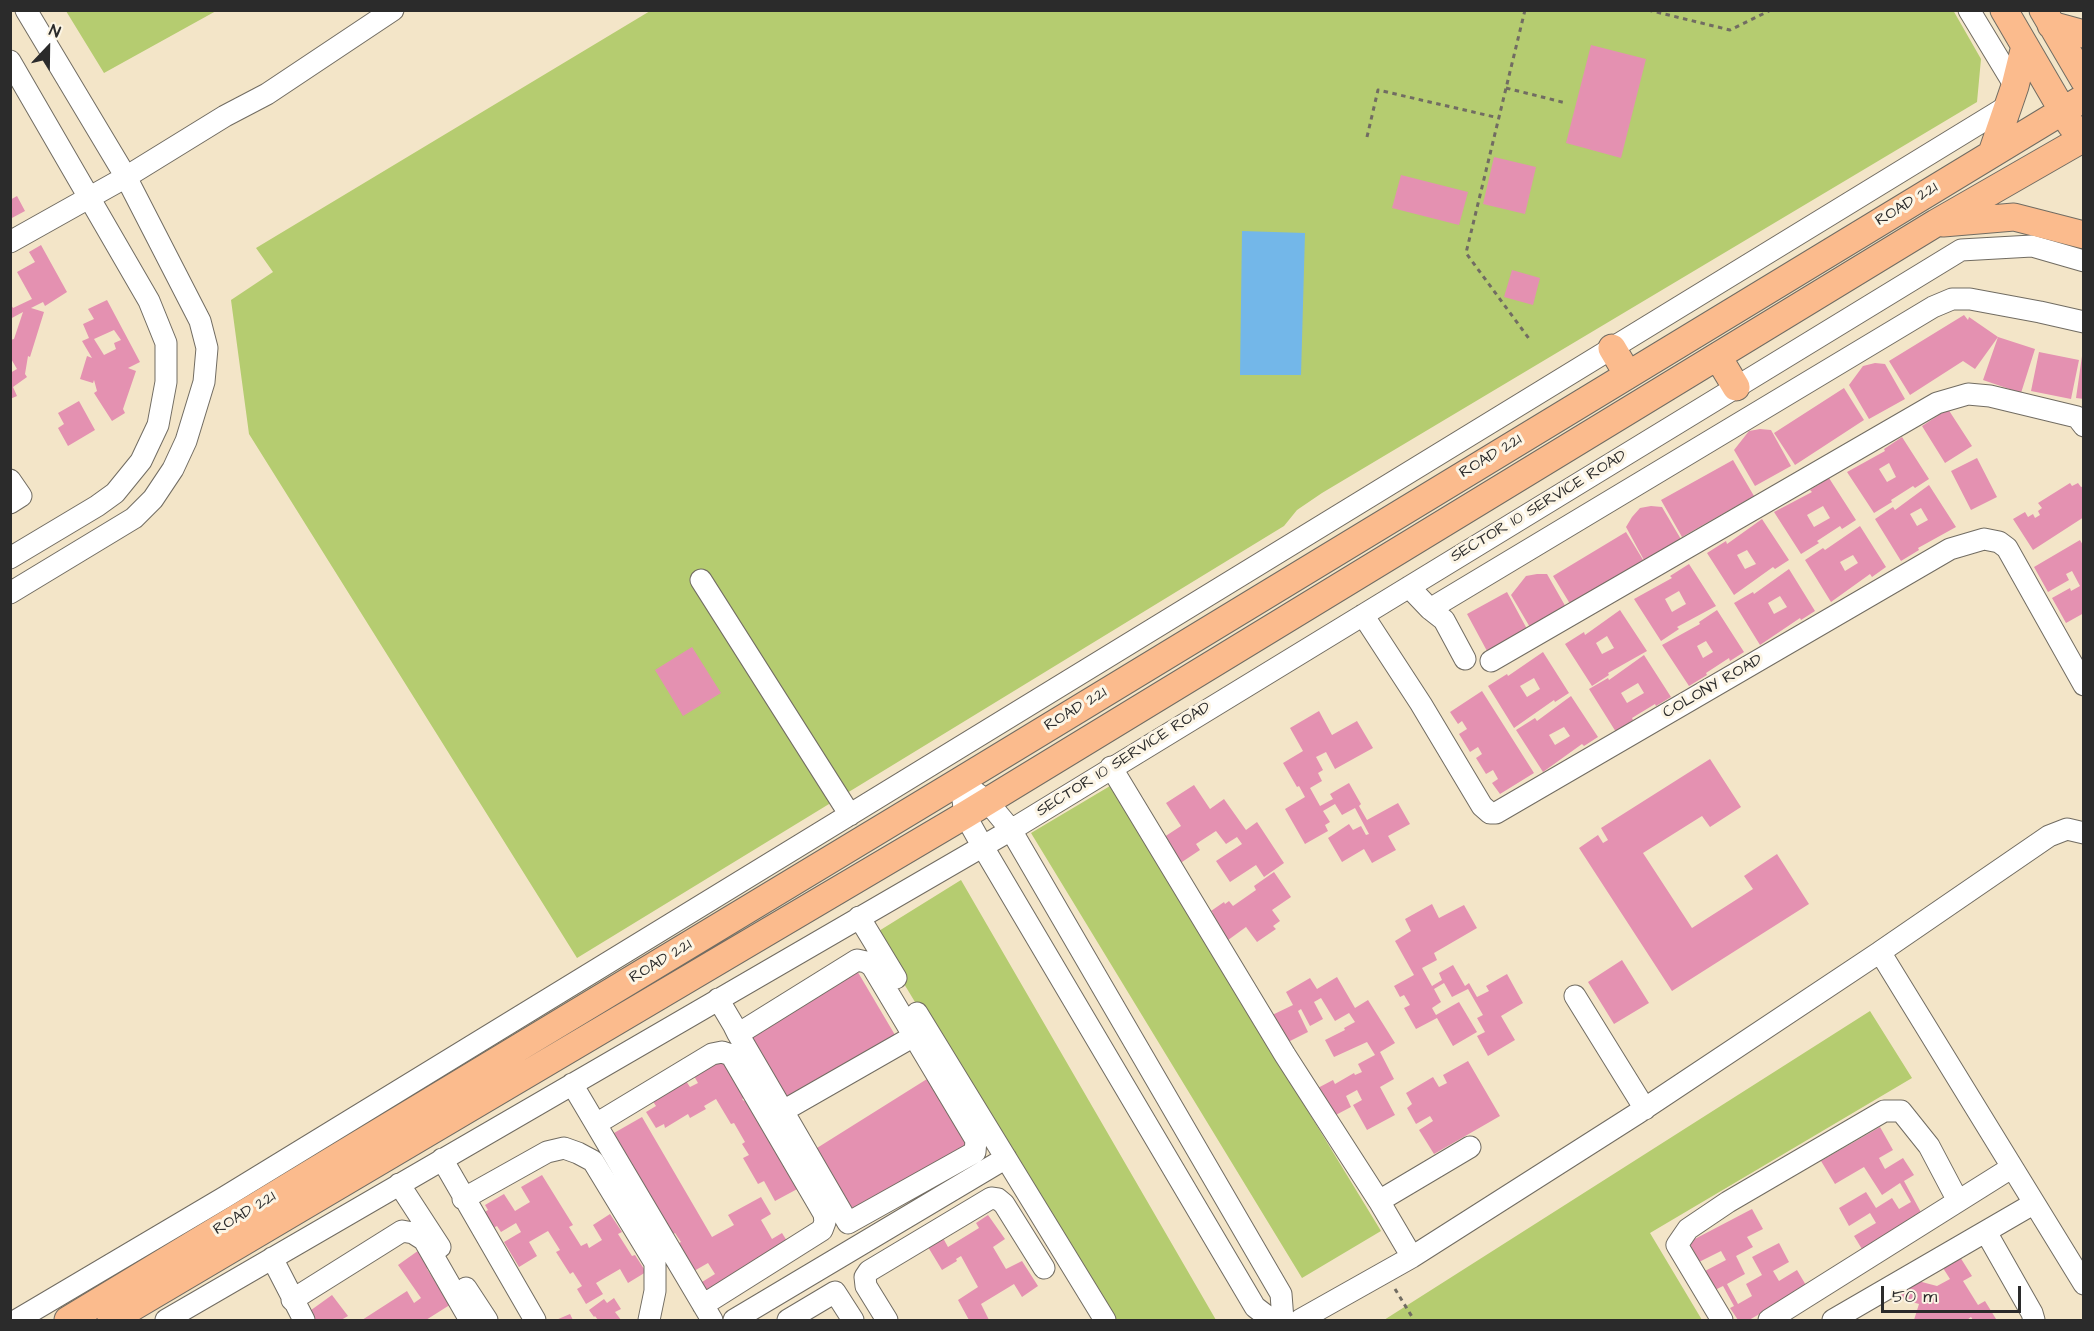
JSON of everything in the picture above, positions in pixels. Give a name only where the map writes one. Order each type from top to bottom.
[{"type":"main road","points":[[2004,10],[2025,46],[2073,104],[2082,142]]},
{"type":"main road","points":[[2047,18],[2084,34]]},
{"type":"main road","points":[[2047,18],[2084,80]]},
{"type":"main road","points":[[1992,153],[2025,46]]},
{"type":"main road","name":"ROAD 221","points":[[68,1320],[2073,104]]},
{"type":"main road","name":"ROAD 221","points":[[111,1320],[976,808],[1936,224],[2082,142]]},
{"type":"main road","points":[[1936,224],[2014,217],[2084,235]]},
{"type":"main road","points":[[1612,348],[1628,375]]},
{"type":"main road","points":[[1718,357],[1736,387]]},
{"type":"street","points":[[10,593],[134,518],[153,500],[173,469],[186,441],[204,382],[207,348],[200,321],[126,177],[26,10]]},
{"type":"street","points":[[10,242],[126,177],[225,116],[267,94],[393,10]]},
{"type":"street","points":[[17,1320],[225,1197],[1612,348],[2011,96],[1969,10]]},
{"type":"street","points":[[10,61],[148,301],[166,343],[166,382],[158,425],[141,461],[115,493],[10,558]]},
{"type":"street","name":"SECTOR 10 SERVICE ROAD","points":[[166,1320],[983,847],[1961,250],[2032,246],[2084,261]]},
{"type":"street","points":[[1430,609],[1933,307],[1952,299],[1970,299],[2084,322]]},
{"type":"street","points":[[1491,661],[1937,403],[1968,394],[1990,396],[2077,417],[2084,426]]},
{"type":"street","points":[[10,480],[21,496],[10,503]]},
{"type":"street","name":"COLONY ROAD","points":[[1363,615],[1421,704],[1482,806],[1490,813],[1496,813],[1950,549],[1984,539],[1999,542],[2007,548],[2084,685]]},
{"type":"street","points":[[701,580],[850,815]]},
{"type":"street","points":[[1409,587],[1444,620],[1465,659]]},
{"type":"street","points":[[1111,767],[1285,1055],[1379,1201],[1412,1257]]},
{"type":"street","points":[[960,781],[976,808],[983,847],[1255,1307],[1272,1320]]},
{"type":"street","points":[[976,808],[1011,830],[1281,1294],[1283,1320]]},
{"type":"street","points":[[1300,1320],[1386,1274],[1645,1109],[2049,836],[2067,829],[2084,833]]},
{"type":"street","points":[[859,917],[1105,1320]]},
{"type":"street","points":[[1880,952],[2084,1284]]},
{"type":"street","points":[[738,1034],[857,960],[866,962],[872,966],[976,1140],[975,1152],[848,1223]]},
{"type":"street","points":[[1575,996],[1645,1109]]},
{"type":"street","points":[[718,999],[848,1223],[863,1243]]},
{"type":"street","points":[[783,1111],[914,1036]]},
{"type":"street","points":[[572,1083],[596,1124],[708,1313],[822,1230],[825,1222],[824,1215],[731,1055],[722,1052],[712,1054],[596,1124]]},
{"type":"street","points":[[1722,1320],[1677,1245],[1688,1229],[1884,1111],[1901,1111],[1929,1146],[1958,1201]]},
{"type":"street","points":[[1379,1201],[1470,1146]]},
{"type":"street","points":[[463,1199],[547,1152],[564,1149],[593,1161],[655,1263],[655,1291],[649,1320]]},
{"type":"street","points":[[734,1320],[1006,1158]]},
{"type":"street","points":[[442,1159],[463,1199],[535,1320]]},
{"type":"street","points":[[1769,1320],[2011,1168]]},
{"type":"street","points":[[399,1184],[487,1320]]},
{"type":"street","points":[[887,1320],[866,1286],[865,1277],[870,1271],[991,1198],[998,1199],[1004,1204],[1044,1268]]},
{"type":"street","points":[[1833,1320],[2033,1204]]},
{"type":"street","points":[[292,1300],[402,1231],[413,1233],[424,1240],[470,1320]]},
{"type":"street","points":[[1986,1232],[2034,1320]]},
{"type":"street","points":[[272,1258],[304,1320]]},
{"type":"street","points":[[788,1320],[835,1292],[853,1320]]},
{"type":"path","points":[[1524,10],[1466,253],[1530,340]]},
{"type":"path","points":[[1648,10],[1730,30],[1771,10]]},
{"type":"path","points":[[1506,88],[1566,103]]},
{"type":"path","points":[[1367,137],[1378,90],[1499,118]]},
{"type":"path","points":[[1386,1274],[1414,1320]]},
{"type":"green space","points":[[1953,10],[1981,59],[1977,102],[1322,493],[1297,510],[1284,526],[577,958],[249,434],[231,300],[273,272],[256,248],[650,11]]},
{"type":"green space","points":[[66,11],[216,11],[104,73]]},
{"type":"green space","points":[[1110,786],[1381,1231],[1302,1278],[1031,833]]},
{"type":"green space","points":[[961,880],[1216,1320],[1102,1320],[1000,1143],[874,934]]},
{"type":"green space","points":[[1870,1011],[1912,1078],[1650,1233],[1702,1320],[1384,1320]]},
{"type":"water","points":[[1242,231],[1305,233],[1301,375],[1240,375]]},
{"type":"building","points":[[1591,45],[1646,59],[1621,158],[1566,143]]},
{"type":"building","points":[[1494,157],[1536,167],[1525,214],[1483,204]]},
{"type":"building","points":[[1401,175],[1468,192],[1459,225],[1392,208]]},
{"type":"building","points":[[17,196],[25,211],[10,219],[10,200]]},
{"type":"building","points":[[41,245],[67,292],[45,306],[43,302],[31,308],[44,312],[30,357],[28,356],[25,374],[27,377],[13,387],[17,396],[10,399],[10,373],[17,369],[10,357],[10,340],[14,339],[23,312],[10,319],[10,303],[13,308],[32,299],[17,272],[35,262],[29,252]]},
{"type":"building","points":[[1512,270],[1540,278],[1533,305],[1504,297]]},
{"type":"building","points":[[107,300],[140,362],[128,368],[136,371],[123,409],[125,413],[112,421],[94,393],[97,391],[94,380],[93,383],[80,379],[87,356],[92,358],[82,341],[89,338],[83,324],[94,319],[88,309]],"holes":[[[114,330],[121,340],[114,343],[116,349],[104,355],[94,339]]]},
{"type":"building","points":[[1964,315],[1968,320],[1969,317],[1998,337],[1975,369],[1963,361],[1910,395],[1889,361]]},
{"type":"building","points":[[1998,337],[2035,349],[2021,393],[1983,380]]},
{"type":"building","points":[[2039,352],[2079,360],[2071,399],[2031,391]]},
{"type":"building","points":[[2082,356],[2084,356],[2084,399],[2076,398]]},
{"type":"building","points":[[1875,363],[1885,364],[1905,399],[1869,419],[1849,385],[1863,366]]},
{"type":"building","points":[[1844,388],[1864,420],[1795,465],[1774,433]]},
{"type":"building","points":[[79,401],[95,430],[68,446],[58,428],[64,424],[58,413]]},
{"type":"building","points":[[1948,409],[1972,446],[1945,463],[1922,426]]},
{"type":"building","points":[[1771,430],[1791,466],[1755,486],[1734,450],[1749,431]]},
{"type":"building","points":[[1902,437],[1929,479],[1915,488],[1913,486],[1874,513],[1847,472],[1885,451],[1884,449]],"holes":[[[1889,463],[1896,477],[1887,482],[1879,469]]]},
{"type":"building","points":[[1977,458],[1997,497],[1971,510],[1951,471]]},
{"type":"building","points":[[1733,460],[1754,496],[1682,537],[1661,500]]},
{"type":"building","points":[[1829,478],[1856,520],[1842,529],[1840,526],[1801,554],[1774,512],[1812,492],[1810,490]],"holes":[[[1823,506],[1830,518],[1814,527],[1807,515]]]},
{"type":"building","points":[[2070,483],[2072,486],[2078,483],[2081,487],[2084,486],[2084,517],[2033,550],[2013,519],[2025,512],[2028,517],[2033,514],[2035,518],[2040,515],[2038,511],[2042,508],[2038,503]]},
{"type":"building","points":[[1929,485],[1956,527],[1918,548],[1919,550],[1901,561],[1875,519],[1893,507],[1895,510]],"holes":[[[1921,508],[1928,520],[1917,526],[1910,514]]]},
{"type":"building","points":[[1662,507],[1682,541],[1645,562],[1626,527],[1640,508]]},
{"type":"building","points":[[1762,519],[1789,560],[1775,569],[1773,567],[1734,595],[1707,553],[1726,541],[1727,544]],"holes":[[[1747,550],[1756,564],[1745,569],[1737,555]]]},
{"type":"building","points":[[1860,526],[1886,567],[1872,577],[1870,574],[1831,602],[1805,560],[1823,548],[1825,550]],"holes":[[[1853,555],[1858,563],[1845,571],[1840,562]]]},
{"type":"building","points":[[1626,532],[1645,563],[1572,607],[1553,576]]},
{"type":"building","points":[[2080,540],[2084,547],[2084,613],[2066,623],[2052,598],[2070,588],[2071,591],[2080,586],[2072,571],[2066,574],[2069,580],[2048,592],[2034,567]]},
{"type":"building","points":[[1689,564],[1716,606],[1677,627],[1679,629],[1661,641],[1634,599],[1672,578],[1670,576]],"holes":[[[1679,591],[1686,604],[1672,612],[1665,599]]]},
{"type":"building","points":[[1789,569],[1815,611],[1801,620],[1800,618],[1760,645],[1734,603],[1753,592],[1754,594]],"holes":[[[1780,596],[1787,607],[1774,614],[1768,603]]]},
{"type":"building","points":[[1547,574],[1567,609],[1531,629],[1511,595],[1526,576]]},
{"type":"building","points":[[1507,592],[1527,629],[1487,651],[1467,614]]},
{"type":"building","points":[[1620,610],[1647,651],[1608,673],[1609,675],[1592,686],[1565,644],[1584,632],[1585,635]],"holes":[[[1607,636],[1614,648],[1602,654],[1596,643]]]},
{"type":"building","points":[[1717,610],[1744,652],[1730,661],[1729,658],[1689,686],[1662,645],[1700,624],[1699,622]],"holes":[[[1706,641],[1713,652],[1703,658],[1697,646]]]},
{"type":"building","points":[[692,647],[721,693],[683,716],[655,670]]},
{"type":"building","points":[[1543,652],[1569,693],[1555,702],[1554,700],[1514,728],[1488,686],[1507,674],[1508,676]],"holes":[[[1534,678],[1540,689],[1527,697],[1520,686]]]},
{"type":"building","points":[[1644,655],[1671,697],[1632,718],[1633,720],[1616,732],[1589,689],[1608,678],[1609,680]],"holes":[[[1638,683],[1644,693],[1627,703],[1621,693]]]},
{"type":"building","points":[[1482,691],[1534,773],[1500,794],[1492,783],[1498,779],[1493,770],[1486,774],[1476,758],[1482,754],[1478,747],[1470,752],[1459,734],[1467,729],[1462,721],[1458,724],[1450,712]]},
{"type":"building","points":[[1571,696],[1598,737],[1584,746],[1582,744],[1543,772],[1516,730],[1535,718],[1537,721]],"holes":[[[1564,727],[1570,736],[1555,745],[1549,735]]]},
{"type":"building","points":[[1319,711],[1332,735],[1357,721],[1373,748],[1335,769],[1326,752],[1316,757],[1323,770],[1318,773],[1322,781],[1310,788],[1320,806],[1333,799],[1330,794],[1349,783],[1367,820],[1398,803],[1410,824],[1388,836],[1396,850],[1372,863],[1364,849],[1342,862],[1328,838],[1349,824],[1353,830],[1361,826],[1366,835],[1369,834],[1355,808],[1342,815],[1335,804],[1323,811],[1330,822],[1325,825],[1328,831],[1305,844],[1285,809],[1305,797],[1283,763],[1303,751],[1290,728]]},
{"type":"building","points":[[1710,759],[1741,807],[1710,827],[1702,816],[1643,853],[1692,928],[1753,889],[1744,876],[1777,854],[1809,904],[1672,991],[1579,848],[1598,835],[1603,843],[1608,840],[1601,828]]},
{"type":"building","points":[[1194,785],[1210,809],[1224,799],[1246,830],[1257,822],[1284,863],[1264,877],[1256,865],[1230,882],[1216,861],[1242,844],[1237,837],[1226,844],[1216,831],[1196,844],[1200,850],[1176,866],[1158,841],[1181,826],[1166,803]]},
{"type":"building","points":[[1274,872],[1291,897],[1272,910],[1280,921],[1273,926],[1276,929],[1257,942],[1246,927],[1224,943],[1206,918],[1213,913],[1211,911],[1224,902],[1225,904],[1229,901],[1233,906],[1256,890],[1254,886]]},
{"type":"building","points":[[1432,904],[1439,918],[1464,905],[1477,928],[1434,953],[1437,960],[1422,968],[1432,986],[1442,980],[1439,973],[1453,965],[1465,986],[1469,983],[1477,997],[1489,991],[1486,986],[1507,974],[1523,1003],[1501,1016],[1515,1040],[1488,1056],[1477,1036],[1485,1032],[1477,1018],[1483,1015],[1468,989],[1452,997],[1444,983],[1434,989],[1441,1002],[1432,1008],[1436,1015],[1459,1002],[1477,1032],[1453,1046],[1437,1018],[1416,1029],[1404,1008],[1410,1005],[1404,995],[1400,997],[1394,986],[1414,975],[1395,941],[1411,931],[1405,919]]},
{"type":"building","points":[[1622,960],[1649,1003],[1614,1024],[1588,982]]},
{"type":"building","points":[[856,969],[895,1035],[784,1102],[746,1036]]},
{"type":"building","points":[[1337,977],[1355,1008],[1368,1000],[1395,1043],[1380,1052],[1394,1079],[1380,1087],[1395,1115],[1367,1130],[1353,1105],[1362,1100],[1357,1090],[1346,1096],[1351,1107],[1330,1118],[1314,1090],[1333,1080],[1335,1084],[1354,1073],[1355,1075],[1362,1072],[1358,1064],[1375,1055],[1367,1042],[1334,1057],[1325,1040],[1355,1022],[1349,1013],[1335,1021],[1321,998],[1314,1002],[1323,1019],[1310,1026],[1301,1009],[1298,1011],[1308,1032],[1282,1045],[1268,1017],[1293,1005],[1286,992],[1310,978],[1317,989]]},
{"type":"building","points":[[726,1058],[748,1096],[742,1099],[744,1101],[751,1096],[760,1117],[756,1119],[765,1135],[772,1131],[801,1187],[775,1201],[764,1181],[758,1184],[743,1158],[749,1155],[742,1144],[745,1142],[716,1099],[704,1106],[706,1109],[690,1118],[688,1114],[665,1128],[664,1124],[656,1128],[646,1112],[656,1106],[652,1100],[686,1081],[690,1087],[698,1083],[694,1076]]},
{"type":"building","points":[[1468,1061],[1500,1116],[1434,1154],[1419,1130],[1433,1121],[1430,1116],[1416,1124],[1407,1108],[1412,1104],[1406,1093],[1433,1077],[1439,1087],[1447,1083],[1443,1075]]},
{"type":"building","points":[[927,1079],[969,1144],[851,1219],[809,1153]]},
{"type":"building","points":[[642,1117],[712,1237],[734,1225],[728,1215],[761,1197],[771,1214],[761,1220],[772,1239],[782,1233],[792,1249],[710,1296],[702,1282],[715,1274],[708,1263],[687,1275],[671,1247],[681,1242],[675,1233],[666,1239],[607,1137]]},
{"type":"building","points":[[1880,1127],[1893,1150],[1879,1158],[1885,1169],[1903,1158],[1914,1175],[1904,1181],[1924,1218],[1865,1254],[1854,1236],[1876,1223],[1870,1213],[1849,1226],[1839,1208],[1866,1192],[1876,1208],[1892,1198],[1899,1209],[1911,1202],[1900,1183],[1882,1195],[1864,1167],[1835,1184],[1821,1161]]},
{"type":"building","points":[[542,1175],[573,1225],[569,1227],[581,1246],[587,1243],[589,1248],[602,1240],[593,1225],[610,1214],[622,1232],[618,1234],[646,1272],[628,1283],[620,1269],[596,1283],[603,1294],[586,1304],[577,1289],[582,1286],[573,1272],[570,1274],[556,1252],[560,1250],[548,1231],[529,1242],[537,1256],[519,1267],[504,1242],[521,1232],[516,1223],[501,1232],[497,1226],[493,1228],[483,1213],[488,1210],[485,1205],[504,1194],[515,1211],[530,1202],[521,1187]]},
{"type":"building","points":[[1752,1209],[1763,1229],[1747,1237],[1753,1247],[1736,1256],[1745,1274],[1727,1284],[1738,1304],[1752,1296],[1746,1284],[1762,1275],[1752,1257],[1779,1243],[1789,1262],[1773,1271],[1779,1281],[1797,1270],[1807,1287],[1749,1320],[1738,1320],[1730,1308],[1734,1306],[1723,1286],[1715,1290],[1705,1271],[1726,1260],[1721,1251],[1699,1262],[1689,1242]]},
{"type":"building","points":[[988,1215],[1005,1239],[993,1247],[1006,1269],[1022,1261],[1038,1286],[1022,1297],[1014,1284],[981,1304],[989,1320],[969,1320],[958,1300],[978,1287],[961,1256],[942,1270],[928,1247],[943,1238],[948,1247],[979,1228],[976,1223]]},
{"type":"building","points":[[422,1248],[434,1264],[427,1269],[439,1287],[456,1301],[426,1320],[362,1320],[407,1291],[414,1303],[421,1298],[398,1265]]},
{"type":"building","points":[[1960,1257],[1972,1276],[1963,1281],[1978,1305],[1985,1301],[1996,1319],[1973,1320],[1971,1317],[1967,1320],[1914,1320],[1919,1304],[1899,1298],[1904,1283],[1909,1280],[1937,1286],[1950,1279],[1943,1268]]},
{"type":"building","points":[[332,1295],[348,1316],[341,1320],[313,1320],[307,1313]]},
{"type":"building","points":[[614,1298],[621,1309],[615,1312],[621,1320],[598,1320],[589,1310],[604,1299],[607,1303]]},
{"type":"building","points":[[570,1314],[573,1320],[556,1320]]}]
